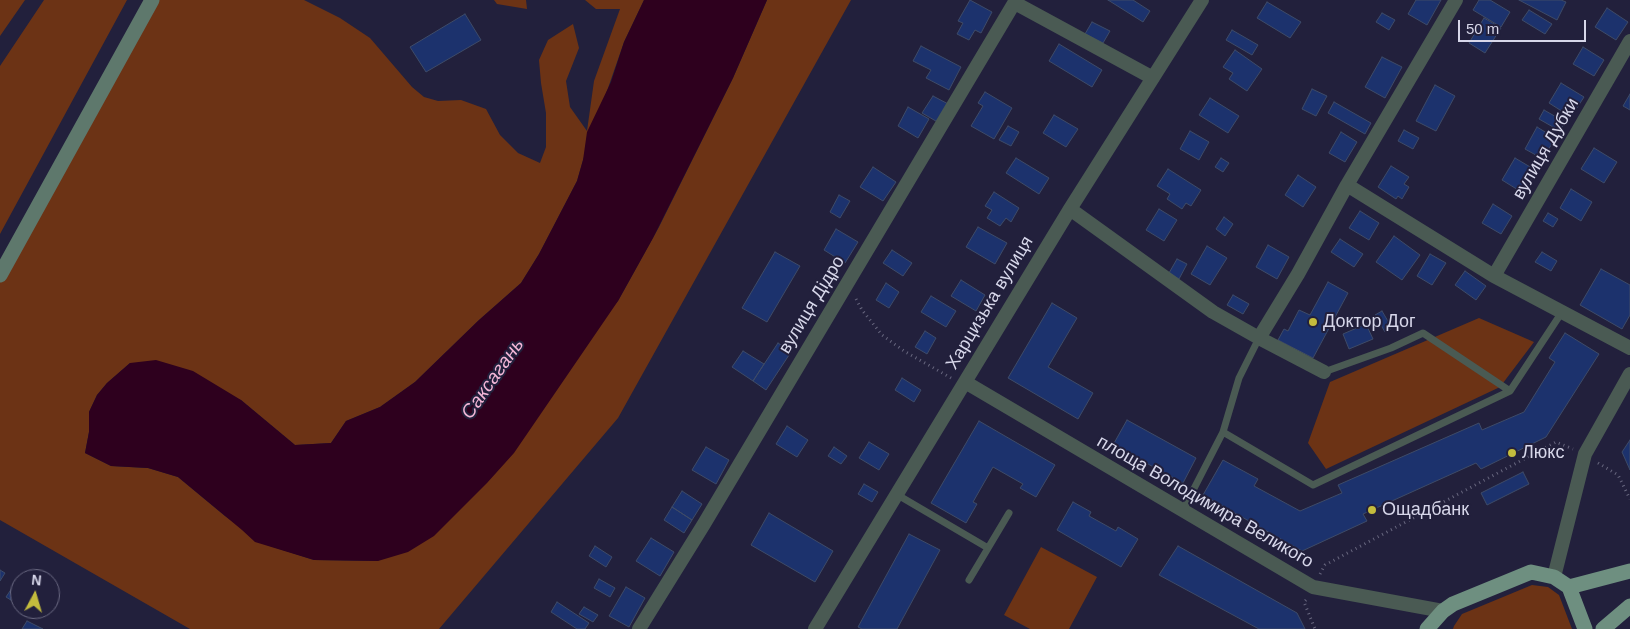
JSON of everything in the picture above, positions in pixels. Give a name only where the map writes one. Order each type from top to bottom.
[{"type":"main road","points":[[1585,629],[1569,587],[1630,571]]},
{"type":"main road","name":"площа Володимира Великого","points":[[1435,622],[1453,604],[1530,572],[1554,577],[1569,587]]},
{"type":"main road","points":[[1604,629],[1630,606]]},
{"type":"street","points":[[0,275],[152,0]]},
{"type":"street","name":"Харцизька вулиця","points":[[815,629],[1070,209],[1202,0]]},
{"type":"street","points":[[1259,338],[1456,0]]},
{"type":"street","points":[[1015,1],[1153,78]]},
{"type":"street","name":"вулиця Дідро","points":[[639,629],[848,283],[1015,1]]},
{"type":"street","name":"вулиця Дубки","points":[[1494,276],[1630,42]]},
{"type":"street","points":[[1348,185],[1494,276],[1630,348]]},
{"type":"street","points":[[1070,209],[1212,312],[1324,372]]},
{"type":"street","points":[[1554,577],[1585,454],[1630,374]]},
{"type":"street","name":"площа Володимира Великого","points":[[965,382],[1313,587],[1435,622]]},
{"type":"lane","points":[[1223,432],[1313,485],[1510,391],[1562,312]]},
{"type":"lane","points":[[1324,372],[1391,348],[1423,333],[1510,391]]},
{"type":"lane","points":[[1183,510],[1223,432],[1239,378],[1259,338]]},
{"type":"lane","points":[[896,494],[988,548]]},
{"type":"lane","points":[[969,580],[1009,513]]},
{"type":"path","points":[[848,283],[862,310],[882,335],[904,351],[949,378],[965,382]]},
{"type":"path","points":[[1315,629],[1304,602],[1325,565],[1556,442],[1585,454],[1618,475],[1630,499]]},
{"type":"shaded area","points":[[0,0],[25,0],[0,36]]},
{"type":"shaded area","points":[[44,0],[127,0],[0,234],[0,66]]},
{"type":"shaded area","points":[[152,0],[304,0],[340,18],[370,38],[412,87],[424,97],[438,101],[461,100],[486,109],[500,135],[518,153],[540,163],[546,147],[546,113],[539,60],[548,40],[573,24],[579,48],[566,81],[570,107],[587,131],[594,81],[620,9],[596,9],[585,0],[644,0],[624,42],[577,181],[539,254],[521,283],[479,320],[415,382],[380,407],[346,421],[331,443],[295,445],[241,400],[130,363],[107,383],[97,395],[89,412],[89,432],[85,453],[111,466],[148,468],[178,477],[225,516],[267,545],[314,560],[378,561],[618,301],[659,227],[733,78],[767,0],[851,0],[618,418],[439,629],[190,629],[0,520],[0,275]]},
{"type":"shaded area","points":[[494,0],[526,0],[527,9],[497,4]]},
{"type":"shaded area","points":[[1479,318],[1534,342],[1500,387],[1326,469],[1308,443],[1330,382]]},
{"type":"shaded area","points":[[1041,547],[1097,577],[1069,629],[1030,629],[1004,615]]},
{"type":"shaded area","points":[[1532,585],[1548,587],[1559,595],[1572,629],[1453,629],[1462,614]]},
{"type":"water","name":"Саксагань","points":[[644,0],[767,0],[733,78],[653,238],[618,301],[514,453],[434,536],[408,552],[378,561],[314,560],[255,542],[178,477],[148,468],[111,466],[85,453],[89,432],[89,412],[97,395],[107,383],[130,363],[156,360],[193,371],[241,400],[295,445],[331,443],[346,421],[380,407],[415,382],[479,320],[521,283],[539,254],[577,181],[583,160],[587,132],[611,82],[624,42]]},
{"type":"building","points":[[970,0],[992,12],[981,33],[975,30],[969,40],[957,34],[963,23],[958,21]]},
{"type":"building","points":[[1108,0],[1133,0],[1150,11],[1143,22]]},
{"type":"building","points":[[1416,0],[1441,0],[1427,25],[1408,14]]},
{"type":"building","points":[[1479,0],[1490,0],[1510,12],[1501,27],[1473,10]]},
{"type":"building","points":[[1519,0],[1561,0],[1566,2],[1557,20]]},
{"type":"building","points":[[1267,2],[1301,22],[1290,38],[1257,18]]},
{"type":"building","points":[[1607,8],[1628,22],[1616,40],[1595,27]]},
{"type":"building","points":[[1529,10],[1552,24],[1545,34],[1522,20]]},
{"type":"building","points":[[1382,13],[1395,20],[1389,30],[1376,22]]},
{"type":"building","points":[[465,14],[481,40],[426,72],[410,47]]},
{"type":"building","points":[[1484,18],[1501,28],[1485,53],[1469,43]]},
{"type":"building","points":[[1092,22],[1110,31],[1103,43],[1085,34]]},
{"type":"building","points":[[1232,30],[1258,45],[1252,55],[1226,40]]},
{"type":"building","points":[[1059,44],[1102,70],[1092,87],[1049,61]]},
{"type":"building","points":[[921,46],[961,67],[949,90],[926,78],[931,70],[913,61]]},
{"type":"building","points":[[1583,47],[1604,60],[1594,76],[1573,64]]},
{"type":"building","points":[[1235,50],[1262,69],[1247,91],[1229,79],[1233,73],[1223,67]]},
{"type":"building","points":[[1382,57],[1402,67],[1385,98],[1365,87]]},
{"type":"building","points":[[1561,83],[1584,97],[1571,117],[1549,103]]},
{"type":"building","points":[[1435,85],[1455,96],[1436,131],[1416,121]]},
{"type":"building","points":[[1312,89],[1327,96],[1316,116],[1302,109]]},
{"type":"building","points":[[985,92],[1012,108],[994,139],[971,126],[983,106],[978,103]]},
{"type":"building","points":[[1630,94],[1630,110],[1623,106]]},
{"type":"building","points":[[933,96],[952,106],[941,124],[922,113]]},
{"type":"building","points":[[1210,98],[1239,116],[1228,133],[1199,115]]},
{"type":"building","points":[[1334,102],[1371,123],[1365,134],[1328,113]]},
{"type":"building","points":[[908,107],[929,119],[918,138],[898,126]]},
{"type":"building","points":[[1544,110],[1565,122],[1560,131],[1539,119]]},
{"type":"building","points":[[1054,115],[1078,129],[1066,147],[1043,133]]},
{"type":"building","points":[[1008,126],[1019,132],[1011,146],[999,140]]},
{"type":"building","points":[[1537,127],[1555,138],[1543,159],[1525,149]]},
{"type":"building","points":[[1404,130],[1419,138],[1413,149],[1398,141]]},
{"type":"building","points":[[1190,131],[1209,142],[1199,160],[1180,149]]},
{"type":"building","points":[[1341,132],[1357,142],[1345,162],[1329,153]]},
{"type":"building","points":[[1594,148],[1617,162],[1604,183],[1581,169]]},
{"type":"building","points":[[1016,158],[1049,178],[1039,194],[1006,173]]},
{"type":"building","points":[[1221,158],[1229,163],[1223,172],[1215,167]]},
{"type":"building","points":[[1515,158],[1537,171],[1523,193],[1502,180]]},
{"type":"building","points":[[1391,166],[1409,177],[1404,184],[1409,187],[1402,199],[1398,196],[1396,199],[1378,187]]},
{"type":"building","points":[[873,167],[896,182],[883,201],[860,187]]},
{"type":"building","points":[[1168,169],[1201,190],[1191,206],[1186,203],[1182,209],[1167,199],[1170,194],[1157,186]]},
{"type":"building","points":[[1298,175],[1316,187],[1303,207],[1285,195]]},
{"type":"building","points":[[1571,189],[1592,202],[1581,221],[1560,208]]},
{"type":"building","points":[[994,192],[1019,208],[1011,222],[1006,218],[1000,226],[987,218],[992,210],[985,206]]},
{"type":"building","points":[[839,195],[850,201],[840,218],[830,212]]},
{"type":"building","points":[[1493,204],[1512,216],[1501,234],[1482,223]]},
{"type":"building","points":[[1159,209],[1177,220],[1164,241],[1146,230]]},
{"type":"building","points":[[1360,211],[1379,223],[1369,240],[1349,228]]},
{"type":"building","points":[[1548,213],[1558,219],[1553,227],[1543,221]]},
{"type":"building","points":[[1224,217],[1233,224],[1225,236],[1216,229]]},
{"type":"building","points":[[978,227],[1007,243],[995,264],[966,247]]},
{"type":"building","points":[[836,229],[858,242],[845,263],[824,250]]},
{"type":"building","points":[[1394,236],[1420,255],[1402,280],[1376,262]]},
{"type":"building","points":[[1340,239],[1363,254],[1354,267],[1331,252]]},
{"type":"building","points":[[1268,245],[1289,257],[1277,279],[1256,267]]},
{"type":"building","points":[[1207,246],[1227,258],[1210,285],[1191,274]]},
{"type":"building","points":[[892,250],[912,263],[903,276],[883,263]]},
{"type":"building","points":[[775,252],[800,266],[767,322],[742,308]]},
{"type":"building","points":[[1542,252],[1557,261],[1551,271],[1535,262]]},
{"type":"building","points":[[1430,254],[1446,263],[1432,285],[1417,276]]},
{"type":"building","points":[[1177,259],[1187,264],[1179,279],[1169,273]]},
{"type":"building","points":[[1601,269],[1630,285],[1630,315],[1622,329],[1580,305]]},
{"type":"building","points":[[1465,271],[1486,286],[1476,300],[1455,285]]},
{"type":"building","points":[[961,280],[985,295],[976,311],[951,296]]},
{"type":"building","name":"Доктор Дог","points":[[1328,282],[1348,293],[1313,358],[1278,340],[1284,329],[1288,331],[1299,310],[1310,315]]},
{"type":"building","points":[[886,283],[899,292],[889,308],[876,300]]},
{"type":"building","points":[[1233,295],[1249,304],[1243,314],[1227,305]]},
{"type":"building","points":[[931,296],[956,311],[946,327],[921,312]]},
{"type":"building","points":[[1052,303],[1077,318],[1048,367],[1093,393],[1078,419],[1008,378]]},
{"type":"building","points":[[1382,311],[1392,328],[1385,332],[1375,315]]},
{"type":"building","points":[[1366,324],[1373,339],[1349,349],[1343,334]]},
{"type":"building","points":[[925,331],[936,338],[927,354],[915,347]]},
{"type":"building","points":[[1565,333],[1599,354],[1546,437],[1481,469],[1476,463],[1363,514],[1367,521],[1302,551],[1203,495],[1223,460],[1258,479],[1254,486],[1300,511],[1342,493],[1338,485],[1479,423],[1482,430],[1524,412],[1555,362],[1549,358]]},
{"type":"building","points":[[778,343],[791,352],[766,390],[753,381]]},
{"type":"building","points":[[743,351],[764,364],[753,381],[732,367]]},
{"type":"building","points":[[902,378],[921,390],[914,402],[895,390]]},
{"type":"building","points":[[1127,420],[1196,458],[1183,483],[1113,445]]},
{"type":"building","points":[[979,421],[1055,465],[1036,497],[1020,488],[1023,484],[993,467],[973,502],[977,504],[966,523],[931,503]]},
{"type":"building","points":[[787,426],[808,440],[797,457],[776,444]]},
{"type":"building","points":[[1630,440],[1630,470],[1622,452]]},
{"type":"building","points":[[869,442],[889,454],[879,470],[859,458]]},
{"type":"building","points":[[706,447],[729,460],[716,484],[692,470]]},
{"type":"building","points":[[834,447],[847,456],[841,464],[828,456]]},
{"type":"building","points":[[1523,472],[1529,484],[1487,505],[1481,493]]},
{"type":"building","points":[[864,484],[878,492],[872,502],[858,494]]},
{"type":"building","points":[[682,491],[702,504],[692,520],[672,507]]},
{"type":"building","points":[[1073,502],[1091,512],[1089,516],[1116,531],[1118,527],[1138,539],[1121,567],[1057,530]]},
{"type":"building","points":[[672,507],[692,520],[684,533],[664,520]]},
{"type":"building","points":[[769,513],[833,551],[815,582],[751,545]]},
{"type":"building","points":[[909,534],[940,550],[897,629],[862,629],[858,627]]},
{"type":"building","points":[[651,538],[674,552],[660,576],[636,561]]},
{"type":"building","points":[[595,546],[612,557],[606,567],[589,556]]},
{"type":"building","points":[[1178,546],[1297,613],[1305,629],[1259,629],[1159,575]]},
{"type":"building","points":[[0,570],[5,573],[0,581]]},
{"type":"building","points":[[599,579],[615,588],[610,597],[594,588]]},
{"type":"building","points":[[626,587],[645,598],[629,627],[609,616]]},
{"type":"building","points":[[10,591],[10,600],[6,597]]},
{"type":"building","points":[[557,602],[589,623],[585,629],[577,629],[551,612]]},
{"type":"building","points":[[584,607],[598,615],[593,622],[579,614]]},
{"type":"building","points":[[27,621],[43,629],[22,629]]},
{"type":"place","name":"Доктор Дог","points":[[1313,322]]},
{"type":"place","name":"Люкс","points":[[1512,453]]},
{"type":"place","name":"Ощадбанк","points":[[1372,510]]}]
